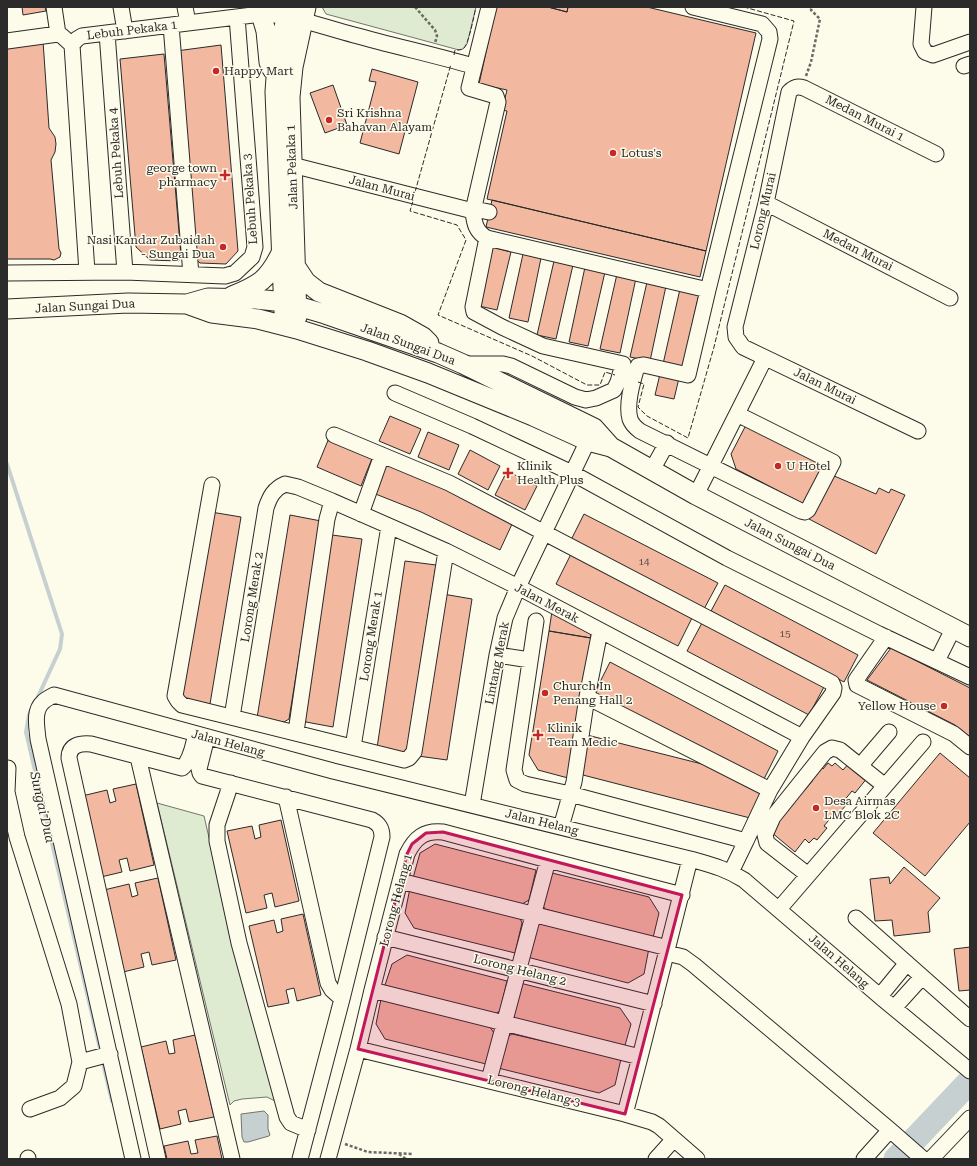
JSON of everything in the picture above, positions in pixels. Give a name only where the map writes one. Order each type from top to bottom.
[{"type":"main road","points":[[254,13],[266,32],[269,62],[276,75]]},
{"type":"main road","name":"Jalan Pekaka 1","points":[[291,327],[290,304],[281,253],[275,92],[277,63],[296,13]]},
{"type":"main road","name":"Jalan Pekaka 1","points":[[290,304],[296,267],[290,97],[296,13]]},
{"type":"main road","points":[[227,298],[246,290],[264,279],[273,268],[281,253]]},
{"type":"main road","points":[[296,267],[306,282],[319,292],[400,324],[422,337],[438,353]]},
{"type":"main road","name":"Jalan Sungai Dua","points":[[7,309],[128,303],[187,304],[208,298],[227,298],[256,299],[290,304],[325,314],[438,353],[463,364],[696,495],[870,585],[965,632]]},
{"type":"main road","name":"Jalan Sungai Dua","points":[[187,304],[212,313],[258,318],[367,351],[428,373],[533,416],[591,435]]},
{"type":"street","points":[[54,7],[58,34]]},
{"type":"street","points":[[121,7],[125,31]]},
{"type":"street","points":[[185,7],[188,23]]},
{"type":"street","points":[[488,7],[469,88],[496,96],[498,102],[473,210],[474,223],[478,231],[487,238],[708,290]]},
{"type":"street","points":[[693,7],[762,24],[769,32],[770,39],[708,265],[708,290],[688,375],[644,364],[638,366],[628,409],[634,426],[640,431],[667,443],[801,511],[805,512],[808,510],[833,462],[737,414]]},
{"type":"street","points":[[924,7],[921,44],[925,52],[933,55],[970,42]]},
{"type":"street","name":"Lebuh Pekaka 1","points":[[88,272],[72,45],[76,39],[82,36],[254,13],[296,13],[354,36],[473,66]]},
{"type":"street","name":"Lebuh Pekaka 3","points":[[7,273],[125,272],[225,276],[235,273],[252,257],[255,247],[254,13]]},
{"type":"street","points":[[171,25],[191,275]]},
{"type":"street","name":"Lebuh Pekaka 4","points":[[107,33],[125,272]]},
{"type":"street","points":[[7,41],[58,34],[72,45]]},
{"type":"street","name":"Medan Murai 1","points":[[797,88],[936,154]]},
{"type":"street","name":"Lorong Murai","points":[[736,337],[735,327],[766,203],[789,92],[797,88]]},
{"type":"street","name":"Jalan Murai","points":[[292,165],[473,210],[489,212]]},
{"type":"street","name":"Medan Murai","points":[[766,203],[950,298]]},
{"type":"street","points":[[463,364],[503,364],[511,366],[575,397],[586,400],[596,398],[614,390],[623,364],[543,346],[474,312],[473,307],[487,238]]},
{"type":"street","name":"Jalan Murai","points":[[736,337],[743,347],[918,431]]},
{"type":"street","points":[[696,495],[765,358]]},
{"type":"street","points":[[395,393],[472,426],[572,473],[727,558],[886,638],[970,678]]},
{"type":"street","points":[[334,435],[449,483],[832,683],[834,688],[833,692],[802,737],[770,790],[731,872]]},
{"type":"street","name":"Lintang Merak","points":[[472,805],[505,618],[518,587],[591,435]]},
{"type":"street","points":[[652,470],[667,443]]},
{"type":"street","points":[[361,514],[382,455]]},
{"type":"street","name":"Jalan Merak","points":[[285,484],[298,487],[332,501],[446,551],[518,587],[802,737]]},
{"type":"street","name":"Lorong Merak 2","points":[[232,717],[266,508],[272,494],[285,484]]},
{"type":"street","points":[[212,485],[175,696],[182,705],[296,732],[404,760],[410,758],[414,752],[446,551]]},
{"type":"street","points":[[296,732],[327,519],[332,501]]},
{"type":"street","name":"Lorong Merak 1","points":[[353,747],[389,526]]},
{"type":"street","points":[[536,621],[514,770],[517,780],[525,784],[570,794],[746,840]]},
{"type":"street","points":[[560,827],[574,782],[587,697],[600,631]]},
{"type":"street","points":[[937,661],[965,632]]},
{"type":"street","points":[[886,638],[856,680],[858,686],[954,734],[970,747]]},
{"type":"street","points":[[498,655],[530,660]]},
{"type":"street","name":"Jalan Helang","points":[[109,1054],[38,739],[36,712],[42,702],[54,695],[333,771],[719,867],[744,880],[969,1070]]},
{"type":"street","points":[[587,697],[770,790]]},
{"type":"street","points":[[860,766],[889,732]]},
{"type":"street","points":[[158,1159],[69,753],[71,749],[83,743],[91,744],[182,768],[185,766],[202,736]]},
{"type":"street","points":[[202,736],[198,769],[202,776],[372,820],[380,826],[382,831],[380,845],[342,998],[300,1159]]},
{"type":"street","points":[[779,909],[923,742]]},
{"type":"street","points":[[808,875],[767,842],[765,835],[773,816],[825,752],[832,748],[840,750],[886,786]]},
{"type":"street","points":[[138,757],[232,1159]]},
{"type":"street","points":[[8,768],[7,792],[17,837],[87,1060],[74,1086],[60,1098],[30,1109]]},
{"type":"street","points":[[231,783],[217,832],[239,943],[287,1117],[291,1123],[308,1130]]},
{"type":"street","points":[[286,797],[328,983],[332,990],[342,998]]},
{"type":"street","points":[[7,842],[15,828]]},
{"type":"street","name":"Lorong Helang 1","points":[[328,1159],[358,1049],[407,854],[412,844],[419,836],[435,831],[443,832],[682,894]]},
{"type":"street","points":[[625,1114],[690,859]]},
{"type":"street","points":[[489,1080],[548,860]]},
{"type":"street","points":[[400,881],[533,914],[667,950],[683,957],[895,1134],[919,1156]]},
{"type":"street","points":[[856,918],[970,1019]]},
{"type":"street","name":"Lorong Helang 2","points":[[385,937],[654,1004]]},
{"type":"street","points":[[880,996],[907,963]]},
{"type":"street","points":[[894,1008],[922,977]]},
{"type":"street","points":[[372,990],[640,1057]]},
{"type":"street","name":"Lorong Helang 3","points":[[358,1049],[489,1080],[652,1122],[659,1126],[697,1159]]},
{"type":"street","points":[[87,1060],[109,1054],[133,1159]]},
{"type":"street","points":[[931,1159],[970,1118]]},
{"type":"street","points":[[864,1159],[895,1134]]},
{"type":"street","points":[[656,1159],[674,1139]]},
{"type":"path","points":[[414,7],[435,30],[437,36]]},
{"type":"path","points":[[797,88],[811,62],[820,19],[811,10],[812,7]]},
{"type":"path","points":[[351,1146],[368,1152],[413,1154]]},
{"type":"path","points":[[399,1154],[406,1159]]},
{"type":"highlighted area","points":[[443,832],[682,895],[625,1114],[358,1049],[407,854],[412,844],[426,833]]},
{"type":"green space","points":[[322,7],[476,7],[467,44],[463,49],[459,50],[326,14]]},
{"type":"green space","points":[[157,803],[204,816],[234,946],[275,1101],[267,1097],[242,1099],[234,1101],[230,1105]]},
{"type":"shaded area","points":[[264,1111],[268,1115],[268,1129],[270,1135],[244,1142],[242,1137],[241,1114]]},
{"type":"building","points":[[22,7],[45,7],[46,11],[23,15]]},
{"type":"building","name":"Lotus's","points":[[496,7],[548,7],[567,12],[568,7],[647,7],[756,33],[706,251],[487,199],[507,111],[502,110],[507,90],[479,84]]},
{"type":"building","points":[[548,7],[568,7],[567,12]]},
{"type":"building","points":[[43,41],[49,128],[55,137],[56,144],[55,152],[51,160],[59,249],[61,253],[60,257],[54,260],[7,259],[7,47]]},
{"type":"building","points":[[221,45],[238,251],[226,264],[200,263],[193,257],[176,51]]},
{"type":"building","points":[[164,54],[181,256],[179,261],[150,260],[136,247],[120,59]]},
{"type":"building","points":[[372,69],[418,82],[399,154],[360,143],[376,82],[369,81]]},
{"type":"building","points":[[333,85],[347,125],[325,133],[310,93]]},
{"type":"building","points":[[492,200],[706,251],[700,277],[486,227]]},
{"type":"building","points":[[492,247],[511,252],[497,310],[479,306]]},
{"type":"building","points":[[523,254],[541,258],[528,322],[509,318]]},
{"type":"building","points":[[554,261],[573,265],[556,339],[537,335]]},
{"type":"building","points":[[585,267],[605,272],[588,346],[569,342]]},
{"type":"building","points":[[617,274],[636,278],[620,353],[600,349]]},
{"type":"building","points":[[647,282],[666,286],[650,361],[630,357]]},
{"type":"building","points":[[680,289],[699,294],[682,369],[663,364]]},
{"type":"building","points":[[660,374],[679,378],[674,399],[655,395]]},
{"type":"building","points":[[390,416],[421,429],[410,454],[379,441]]},
{"type":"building","name":"U Hotel","points":[[746,425],[819,463],[822,469],[804,504],[736,469],[731,454]]},
{"type":"building","points":[[428,432],[459,445],[449,470],[418,457]]},
{"type":"building","points":[[329,438],[373,456],[361,486],[317,467]]},
{"type":"building","points":[[470,450],[500,466],[488,490],[458,474]]},
{"type":"building","points":[[389,463],[440,484],[513,522],[500,550],[421,512],[373,493],[384,466]]},
{"type":"building","points":[[507,471],[537,486],[525,510],[495,495]]},
{"type":"building","points":[[832,475],[876,494],[879,488],[889,493],[891,489],[905,495],[876,554],[809,519]]},
{"type":"building","points":[[211,512],[241,517],[210,704],[185,699],[180,692]]},
{"type":"building","points":[[584,514],[718,583],[704,609],[571,540]]},
{"type":"building","points":[[290,515],[321,521],[289,719],[284,722],[257,718]]},
{"type":"building","points":[[332,535],[362,539],[333,727],[306,722],[303,718]]},
{"type":"building","points":[[571,554],[693,616],[678,646],[556,584]]},
{"type":"building","points":[[405,561],[436,565],[407,749],[401,754],[377,748]]},
{"type":"building","points":[[725,585],[858,655],[844,682],[711,611]]},
{"type":"building","points":[[443,594],[472,599],[447,760],[418,756]]},
{"type":"building","points":[[552,611],[591,632],[591,638],[549,631]]},
{"type":"building","points":[[703,621],[825,685],[809,715],[687,651]]},
{"type":"building","points":[[549,631],[591,638],[568,778],[538,770],[529,755]]},
{"type":"building","name":"Yellow House","points":[[891,648],[970,688],[970,737],[955,725],[867,680]]},
{"type":"building","points":[[610,662],[778,751],[762,783],[597,695],[596,690]]},
{"type":"building","points":[[587,735],[710,766],[759,792],[761,796],[750,818],[579,774]]},
{"type":"building","points":[[940,753],[970,778],[970,822],[925,876],[873,833]]},
{"type":"building","name":"Desa Airmas LMC Blok 2C","points":[[850,762],[868,777],[855,793],[852,791],[843,802],[846,805],[836,817],[833,815],[824,826],[827,828],[817,840],[814,838],[809,843],[805,839],[795,852],[771,832],[783,812],[785,814],[794,803],[792,801],[802,789],[804,791],[813,780],[811,779],[821,766],[823,769],[828,763],[832,766],[835,763],[843,770]]},
{"type":"building","points":[[136,784],[154,865],[130,871],[127,858],[119,860],[122,872],[101,877],[82,796],[107,790],[110,803],[116,801],[113,789]]},
{"type":"building","points":[[281,820],[299,901],[275,907],[272,893],[264,895],[267,908],[246,913],[227,831],[252,826],[255,839],[261,837],[259,825]]},
{"type":"building","points":[[435,844],[536,870],[529,900],[522,904],[413,878],[420,853]]},
{"type":"building","points":[[904,867],[940,898],[928,912],[930,932],[894,936],[892,920],[875,921],[870,879],[889,877],[890,884]]},
{"type":"building","points":[[548,872],[649,897],[659,913],[653,938],[545,909],[541,902]]},
{"type":"building","points":[[158,878],[176,960],[152,965],[149,952],[141,954],[144,967],[123,972],[104,890],[129,884],[132,897],[138,895],[135,883]]},
{"type":"building","points":[[410,888],[519,916],[522,923],[515,953],[414,928],[405,913]]},
{"type":"building","points":[[303,914],[321,995],[297,1001],[294,988],[286,990],[289,1003],[268,1007],[249,926],[274,920],[277,933],[283,931],[281,919]]},
{"type":"building","points":[[541,923],[649,948],[644,974],[628,983],[527,957],[534,927]]},
{"type":"building","points":[[970,947],[970,990],[959,991],[954,949]]},
{"type":"building","points":[[407,955],[507,981],[500,1011],[493,1015],[384,988],[392,964]]},
{"type":"building","points":[[520,983],[620,1008],[631,1024],[624,1049],[516,1020],[512,1013]]},
{"type":"building","points":[[381,999],[490,1027],[494,1033],[486,1064],[385,1039],[376,1024]]},
{"type":"building","points":[[512,1034],[621,1059],[615,1085],[599,1093],[498,1068],[506,1038]]},
{"type":"building","points":[[195,1035],[214,1117],[189,1122],[186,1109],[178,1111],[181,1124],[160,1129],[141,1047],[166,1041],[169,1054],[175,1053],[173,1040]]},
{"type":"building","points":[[217,1136],[222,1159],[167,1159],[164,1146],[188,1141],[191,1154],[198,1153],[195,1140]]},
{"type":"waterway","name":"Sungai Dua","points":[[7,464],[62,634],[60,649],[36,701]]},
{"type":"waterway","name":"Sungai Dua","points":[[31,711],[26,732],[101,1053]]},
{"type":"waterway","name":"Sungai Dua","points":[[102,1059],[112,1101]]},
{"type":"waterway","points":[[896,1159],[970,1081]]},
{"type":"fence","points":[[454,55],[455,50],[462,49],[466,45],[476,7]]},
{"type":"fence","points":[[638,382],[644,384],[638,407],[647,416],[688,438],[714,347],[794,21],[744,7]]},
{"type":"fence","points":[[415,192],[451,64]]},
{"type":"fence","points":[[413,201],[410,211],[457,225],[466,240],[438,315],[532,356],[587,385],[600,385],[605,372],[615,375]]},
{"type":"place","name":"Happy Mart","points":[[216,71]]},
{"type":"place","name":"Sri Krishna Bahavan Alayam","points":[[329,120]]},
{"type":"place","name":"Lotus's","points":[[613,153]]},
{"type":"place","name":"george town pharmacy","points":[[225,175]]},
{"type":"place","name":"Nasi Kandar Zubaidah - Sungai Dua","points":[[223,247]]},
{"type":"place","name":"U Hotel","points":[[778,466]]},
{"type":"place","name":"Klinik Health Plus","points":[[508,473]]},
{"type":"place","name":"Church In Penang Hall 2","points":[[545,693]]},
{"type":"place","name":"Yellow House","points":[[944,706]]},
{"type":"place","name":"Klinik Team Medic","points":[[538,735]]},
{"type":"place","name":"Desa Airmas LMC Blok 2C","points":[[816,808]]}]
